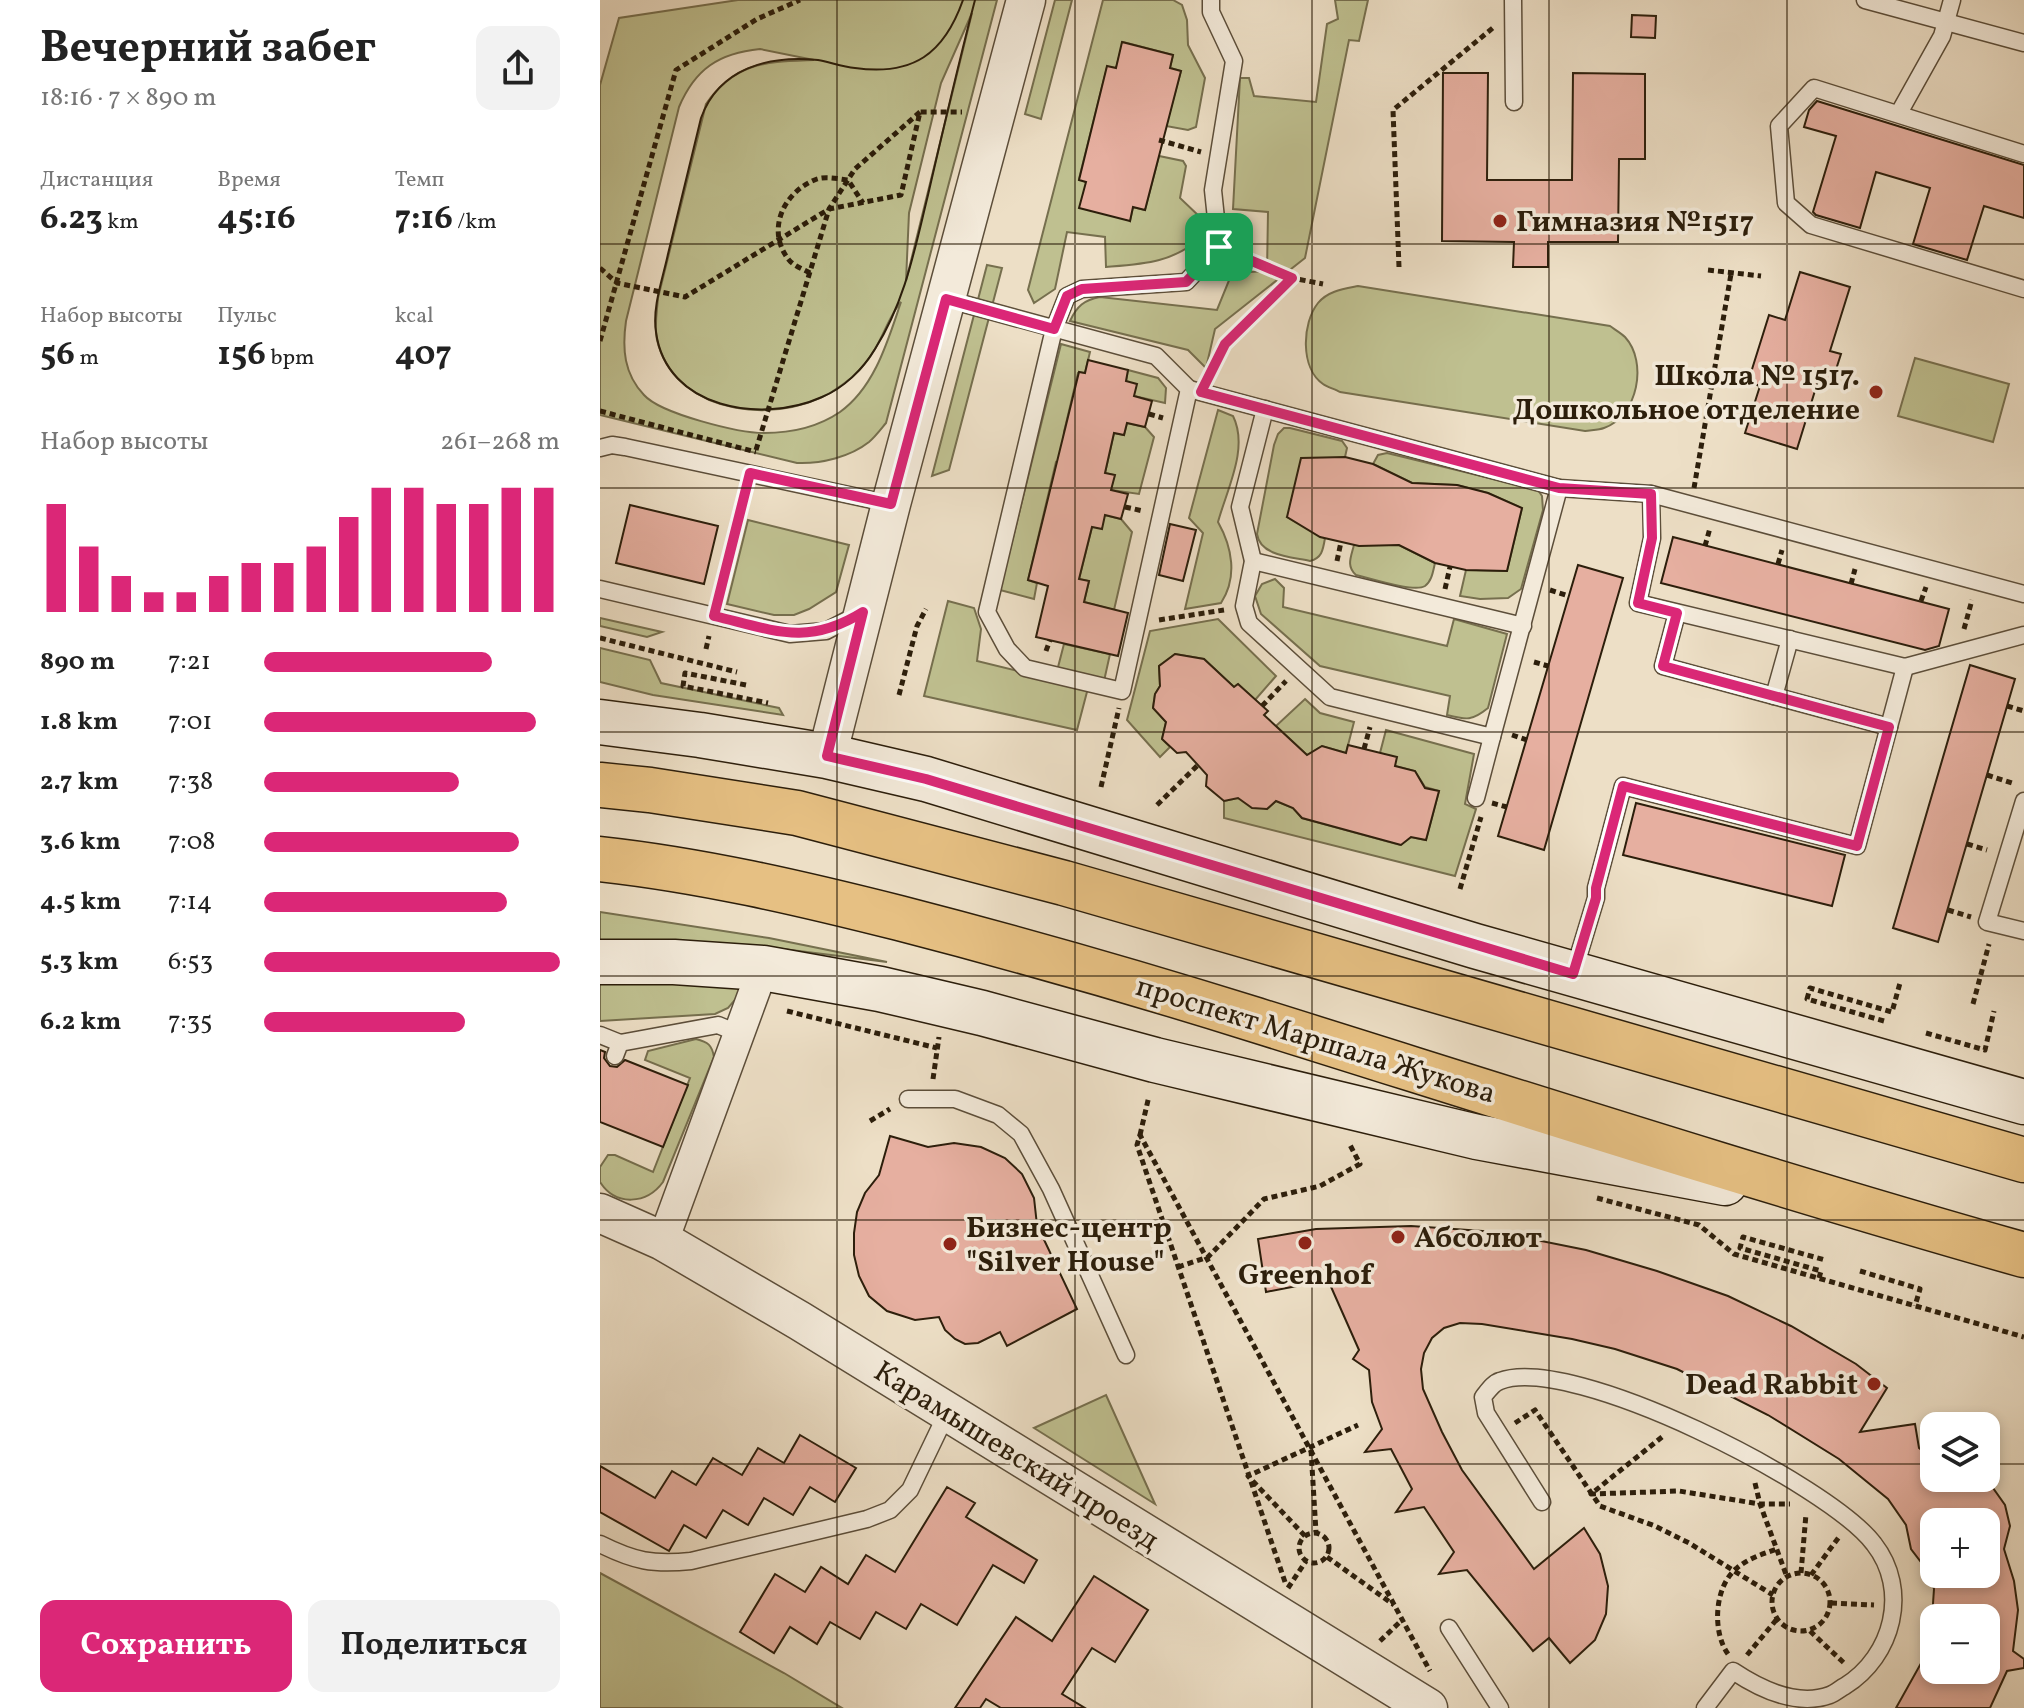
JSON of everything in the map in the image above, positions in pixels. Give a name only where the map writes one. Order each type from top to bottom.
[{"type":"main road","points":[[600,722],[827,756],[926,779],[1573,974],[2024,1102]]},
{"type":"main road","points":[[600,785],[797,813],[1049,879],[2024,1160]]},
{"type":"main road","name":"проспект Маршала Жукова","points":[[600,859],[642,863],[789,890],[1028,951],[1847,1206],[2024,1255]]},
{"type":"main road","points":[[600,962],[674,962],[763,968],[894,992],[1155,1060],[1477,1137],[1847,1206]]},
{"type":"street","points":[[827,756],[1026,0]]},
{"type":"street","points":[[600,709],[700,735]]},
{"type":"street","points":[[663,1241],[763,968]]},
{"type":"street","name":"Карамышевский проезд","points":[[600,1213],[663,1241],[800,1321],[947,1413],[1430,1692]]},
{"type":"lane","points":[[1195,390],[1122,691],[1025,668],[1007,649],[987,612],[1054,329],[1067,296],[1082,289],[1186,282],[1219,247],[1213,190],[1234,61],[1211,12],[1211,0]]},
{"type":"lane","points":[[1865,0],[2024,43]]},
{"type":"lane","points":[[1899,113],[1942,36],[1952,0]]},
{"type":"lane","points":[[1513,6],[1514,102]]},
{"type":"lane","points":[[2024,154],[1814,88],[1779,126],[1786,203],[1811,225],[2024,289]]},
{"type":"lane","points":[[946,299],[1156,356],[1195,390],[1559,488],[1651,494],[2024,594]]},
{"type":"lane","points":[[1265,409],[1240,507],[1253,561],[1244,606],[1249,623],[1330,697],[1492,737]]},
{"type":"lane","points":[[600,448],[612,445],[625,447],[891,504]]},
{"type":"lane","points":[[1476,798],[1559,488]]},
{"type":"lane","points":[[1651,494],[1652,538],[1638,603],[1905,667],[2024,635]]},
{"type":"lane","points":[[1253,561],[1523,626]]},
{"type":"lane","points":[[600,589],[790,634],[810,633],[845,623],[863,612]]},
{"type":"lane","points":[[1677,613],[1663,666],[1889,727]]},
{"type":"lane","points":[[1774,696],[1790,639]]},
{"type":"lane","points":[[1573,974],[1596,898],[1623,786],[1857,846],[1905,667]]},
{"type":"lane","points":[[2024,801],[1987,922],[2024,931]]},
{"type":"lane","points":[[600,1035],[617,1049],[718,1025],[740,1034]]},
{"type":"lane","points":[[908,1099],[955,1099],[998,1115],[1021,1134],[1051,1189],[1126,1355]]},
{"type":"lane","points":[[1542,1502],[1486,1413],[1483,1397],[1497,1381],[1516,1377],[1569,1384],[1681,1422],[1749,1456],[1813,1494],[1852,1521],[1875,1544],[1891,1575],[1894,1606],[1889,1633],[1859,1677],[1829,1696],[1795,1698],[1756,1687],[1735,1669],[1705,1708]]},
{"type":"lane","points":[[600,1544],[641,1562],[666,1564],[691,1561],[867,1519],[890,1510],[910,1490],[947,1413]]},
{"type":"lane","points":[[1449,1628],[1500,1708]]},
{"type":"path","points":[[600,341],[676,70],[757,19],[800,0]]},
{"type":"path","points":[[1399,267],[1393,110],[1513,6]]},
{"type":"path","points":[[600,268],[617,283],[685,297],[829,209],[901,195],[920,112]]},
{"type":"path","points":[[706,649],[756,450],[829,209],[855,169],[920,112],[962,112]]},
{"type":"path","points":[[1159,140],[1218,156]]},
{"type":"path","points":[[810,273],[791,263],[777,241],[778,221],[792,192],[820,177],[848,180]]},
{"type":"path","points":[[848,180],[863,203]]},
{"type":"path","points":[[1219,247],[1292,278],[1323,284]]},
{"type":"path","points":[[1708,270],[1761,276]]},
{"type":"path","points":[[1690,504],[1700,467],[1731,274]]},
{"type":"path","points":[[1195,390],[1225,344],[1292,278]]},
{"type":"path","points":[[600,411],[756,450]]},
{"type":"path","points":[[1957,653],[1977,581]]},
{"type":"path","points":[[1138,624],[1244,606]]},
{"type":"path","points":[[899,695],[917,626],[926,609]]},
{"type":"path","points":[[600,638],[737,672]]},
{"type":"path","points":[[1262,706],[1299,668]]},
{"type":"path","points":[[746,685],[685,673],[683,686],[768,703]]},
{"type":"path","points":[[1101,787],[1122,691]]},
{"type":"path","points":[[2007,706],[2024,711]]},
{"type":"path","points":[[1157,805],[1198,765]]},
{"type":"path","points":[[1987,775],[2024,786]]},
{"type":"path","points":[[1460,889],[1481,816]]},
{"type":"path","points":[[1973,1004],[1994,923]]},
{"type":"path","points":[[1884,1021],[1807,999],[1810,988],[1892,1012],[1900,983]]},
{"type":"path","points":[[778,1008],[937,1048]]},
{"type":"path","points":[[1926,1033],[1985,1050],[1994,1011]]},
{"type":"path","points":[[933,1084],[939,1036],[954,1041]]},
{"type":"path","points":[[1163,1098],[1149,1096],[1137,1145],[1287,1589],[1306,1561]]},
{"type":"path","points":[[1178,1267],[1208,1257],[1264,1199],[1320,1186],[1360,1164],[1345,1133]]},
{"type":"path","points":[[1140,1135],[1403,1619],[1430,1692]]},
{"type":"path","points":[[1592,1196],[1699,1225],[1734,1254],[2024,1337]]},
{"type":"path","points":[[1819,1278],[1821,1271],[1740,1248],[1743,1237],[1825,1260]]},
{"type":"path","points":[[1860,1271],[1920,1289],[1915,1306]]},
{"type":"path","points":[[1499,1432],[1535,1410],[1600,1506],[1655,1526],[1734,1569],[1773,1595]]},
{"type":"path","points":[[1591,1494],[1681,1422]]},
{"type":"path","points":[[1248,1476],[1358,1425]]},
{"type":"path","points":[[1311,1447],[1316,1532]]},
{"type":"path","points":[[1749,1456],[1760,1504],[1787,1577]]},
{"type":"path","points":[[1248,1476],[1305,1536]]},
{"type":"path","points":[[1591,1494],[1679,1491],[1760,1504],[1791,1504]]},
{"type":"path","points":[[1801,1573],[1806,1505]]},
{"type":"path","points":[[1811,1575],[1852,1521]]},
{"type":"path","points":[[1316,1532],[1322,1534],[1329,1544],[1327,1557],[1319,1562],[1306,1561],[1299,1551],[1301,1540],[1316,1532]]},
{"type":"path","points":[[1777,1549],[1734,1569],[1721,1592],[1717,1619],[1721,1644],[1735,1669],[1777,1619]]},
{"type":"path","points":[[1327,1557],[1396,1606]]},
{"type":"path","points":[[1801,1573],[1822,1581],[1829,1591],[1831,1603],[1821,1625],[1810,1631],[1797,1632],[1785,1627],[1772,1608],[1773,1595],[1779,1583],[1801,1573]]},
{"type":"path","points":[[1831,1603],[1894,1606]]},
{"type":"path","points":[[1378,1643],[1403,1619]]},
{"type":"path","points":[[1810,1631],[1859,1677]]},
{"type":"green space","points":[[738,0],[997,0],[886,423],[871,440],[853,452],[816,462],[797,463],[600,415],[600,85],[619,18]],"holes":[[[972,13],[906,281],[909,213],[941,83]],[[760,49],[814,60],[767,63],[741,72],[729,79],[706,104],[658,298],[656,335],[668,366],[686,386],[709,400],[736,408],[764,410],[792,407],[819,399],[856,373],[872,354],[901,302],[879,362],[852,402],[840,412],[813,425],[764,433],[701,421],[653,402],[632,379],[624,341],[626,321],[679,107],[685,94],[710,65],[732,54]]]},
{"type":"green space","points":[[1055,0],[1072,0],[1041,119],[1025,114]]},
{"type":"green space","points":[[1103,0],[1173,0],[1182,5],[1187,20],[1188,45],[1205,78],[1196,127],[1188,130],[1166,126],[1181,71],[1170,68],[1173,55],[1123,42],[1116,68],[1107,67],[1079,179],[1130,221],[1133,207],[1145,210],[1159,156],[1183,161],[1186,166],[1180,198],[1202,219],[1202,237],[1168,257],[1106,267],[1105,237],[1067,232],[1055,289],[1034,303],[1028,290]]},
{"type":"green space","points":[[1335,0],[1368,0],[1359,41],[1349,40],[1305,258],[1215,329],[1206,368],[1188,350],[1070,321],[1082,304],[1100,297],[1217,310],[1232,273],[1267,271],[1268,212],[1233,209],[1240,78],[1249,78],[1254,96],[1316,102],[1327,24],[1338,19]]},
{"type":"green space","points":[[987,265],[1002,268],[949,470],[932,476]]},
{"type":"green space","points":[[1358,286],[1610,326],[1625,337],[1636,360],[1636,387],[1632,401],[1616,422],[1602,429],[1585,431],[1340,392],[1325,385],[1310,367],[1306,333],[1313,312],[1322,299],[1336,291]]},
{"type":"green space","points":[[1061,344],[1090,352],[1085,373],[1078,373],[1064,432],[1062,463],[1056,462],[1028,580],[1037,583],[1034,599],[1000,590]]},
{"type":"green space","points":[[1915,358],[2009,384],[1993,442],[1898,416]]},
{"type":"green space","points":[[1128,370],[1158,378],[1166,388],[1165,403],[1134,396],[1126,381]]},
{"type":"green space","points":[[1218,410],[1233,416],[1239,441],[1235,469],[1218,522],[1230,552],[1230,583],[1221,603],[1185,609],[1203,533],[1189,518]]},
{"type":"green space","points":[[1127,423],[1145,427],[1154,437],[1139,494],[1111,490],[1114,475],[1105,473],[1114,433],[1124,435]]},
{"type":"green space","points":[[1284,428],[1342,441],[1347,448],[1345,457],[1287,517],[1325,538],[1321,553],[1310,561],[1270,551],[1259,541],[1257,534],[1274,445]]},
{"type":"green space","points":[[1387,453],[1538,490],[1542,496],[1543,510],[1521,589],[1508,598],[1460,596],[1466,570],[1507,571],[1522,508],[1488,493],[1457,485],[1412,483],[1373,464],[1378,455]]},
{"type":"green space","points":[[1105,515],[1121,519],[1132,532],[1114,610],[1084,602],[1089,581],[1079,579],[1092,527]]},
{"type":"green space","points":[[748,520],[849,545],[836,592],[794,615],[774,615],[727,604]]},
{"type":"green space","points":[[1354,545],[1399,545],[1435,563],[1431,579],[1425,586],[1412,588],[1356,575],[1350,565]]},
{"type":"green space","points":[[1275,579],[1284,588],[1283,607],[1447,646],[1454,619],[1507,634],[1488,708],[1469,718],[1447,715],[1450,696],[1320,666],[1261,614],[1255,596],[1262,584]]},
{"type":"green space","points":[[948,601],[974,608],[981,629],[977,661],[1088,688],[1077,730],[924,696]]},
{"type":"green space","points":[[600,618],[662,632],[647,637],[600,626]]},
{"type":"green space","points":[[1218,619],[1276,676],[1255,700],[1238,684],[1234,687],[1204,659],[1175,654],[1159,666],[1160,686],[1153,708],[1166,722],[1162,739],[1170,747],[1160,757],[1127,720],[1150,631]]},
{"type":"green space","points":[[1064,644],[1110,654],[1104,681],[1057,671]]},
{"type":"green space","points":[[600,648],[650,660],[661,683],[779,708],[783,715],[653,695],[600,682]]},
{"type":"green space","points":[[1305,699],[1320,713],[1354,722],[1346,753],[1322,746],[1307,755],[1276,726]]},
{"type":"green space","points":[[1386,730],[1474,754],[1465,804],[1476,809],[1455,876],[1224,818],[1224,801],[1238,798],[1267,809],[1276,801],[1293,808],[1302,818],[1400,845],[1411,837],[1426,840],[1439,791],[1425,787],[1415,771],[1395,766],[1380,753]]},
{"type":"green space","points":[[600,912],[769,938],[887,962],[767,947],[600,941]]},
{"type":"green space","points":[[673,982],[737,986],[741,993],[728,1008],[715,1014],[600,1021],[600,983]]},
{"type":"green space","points":[[696,1039],[709,1045],[714,1057],[663,1182],[649,1195],[640,1198],[632,1200],[614,1196],[600,1182],[600,1167],[608,1155],[615,1155],[653,1172],[690,1078],[645,1060],[648,1051]]},
{"type":"green space","points":[[1106,1395],[1155,1504],[1034,1428]]},
{"type":"green space","points":[[600,1573],[784,1673],[842,1708],[600,1708]]},
{"type":"building","points":[[1632,15],[1656,16],[1655,38],[1631,37]]},
{"type":"building","points":[[1122,42],[1173,55],[1170,68],[1181,71],[1145,210],[1133,207],[1130,221],[1079,208],[1086,182],[1079,180],[1107,66],[1116,68]]},
{"type":"building","points":[[1443,73],[1488,73],[1487,180],[1572,180],[1573,73],[1645,74],[1645,159],[1619,159],[1618,242],[1548,242],[1548,267],[1513,267],[1514,242],[1442,241]]},
{"type":"building","points":[[1817,101],[2024,165],[2024,218],[1984,206],[1967,260],[1913,244],[1930,188],[1876,172],[1860,228],[1816,215],[1813,212],[1836,136],[1804,127],[1809,110]]},
{"type":"building","points":[[1800,272],[1850,287],[1830,351],[1841,354],[1831,385],[1818,381],[1797,449],[1745,433],[1760,386],[1748,382],[1769,315],[1785,320]]},
{"type":"building","points":[[1088,360],[1128,370],[1126,381],[1137,384],[1134,396],[1152,401],[1145,427],[1127,423],[1124,435],[1114,433],[1105,473],[1115,475],[1111,490],[1128,494],[1121,519],[1105,515],[1102,529],[1092,527],[1079,579],[1089,581],[1084,602],[1128,613],[1118,656],[1036,637],[1048,586],[1028,580],[1079,372],[1085,373]]},
{"type":"building","points":[[1345,457],[1373,464],[1412,483],[1457,485],[1488,493],[1522,508],[1507,571],[1466,570],[1435,563],[1399,545],[1359,546],[1320,537],[1287,517],[1301,458]]},
{"type":"building","points":[[630,505],[718,526],[704,584],[616,563]]},
{"type":"building","points":[[1170,524],[1196,530],[1183,581],[1159,575]]},
{"type":"building","points":[[1673,537],[1949,609],[1939,646],[1925,650],[1661,583]]},
{"type":"building","points":[[1578,565],[1623,578],[1544,850],[1498,836]]},
{"type":"building","points":[[1175,654],[1204,659],[1234,687],[1238,684],[1268,711],[1264,715],[1307,755],[1322,746],[1346,753],[1348,745],[1397,757],[1395,766],[1415,771],[1425,788],[1439,791],[1426,840],[1411,837],[1401,845],[1302,818],[1293,808],[1276,801],[1267,809],[1252,808],[1238,798],[1224,801],[1206,786],[1207,775],[1186,752],[1177,753],[1162,739],[1166,722],[1153,708],[1160,686],[1159,666]]},
{"type":"building","points":[[1970,665],[2015,679],[1938,942],[1893,928]]},
{"type":"building","points":[[1636,803],[1845,855],[1832,906],[1623,855]]},
{"type":"building","points":[[600,1050],[605,1052],[604,1058],[610,1066],[617,1067],[625,1060],[688,1085],[663,1147],[600,1122]]},
{"type":"building","name":"Бизнес-центр \"Silver House\"","points":[[890,1136],[928,1147],[954,1143],[981,1147],[1005,1158],[1022,1174],[1034,1198],[1037,1225],[1077,1309],[1007,1346],[1000,1332],[978,1343],[965,1344],[945,1330],[939,1317],[915,1320],[887,1311],[869,1296],[859,1276],[854,1255],[854,1233],[857,1212],[865,1193],[879,1175]]},
{"type":"building","points":[[1411,1226],[1497,1232],[1586,1250],[1657,1271],[1728,1296],[1791,1326],[1856,1364],[1887,1388],[1860,1432],[1915,1424],[1920,1449],[1920,1492],[1996,1492],[2005,1505],[2010,1526],[2004,1549],[2014,1581],[2018,1610],[2013,1651],[2024,1659],[2024,1668],[2007,1671],[1990,1708],[1896,1708],[1920,1665],[1920,1684],[2000,1684],[2000,1604],[1933,1604],[1934,1588],[2000,1588],[2000,1508],[1920,1508],[1920,1561],[1911,1549],[1906,1525],[1888,1499],[1839,1459],[1768,1415],[1677,1369],[1615,1349],[1572,1339],[1460,1323],[1444,1328],[1432,1338],[1424,1353],[1421,1369],[1423,1389],[1462,1470],[1534,1569],[1584,1528],[1600,1554],[1608,1586],[1606,1614],[1595,1640],[1570,1663],[1549,1638],[1533,1651],[1467,1570],[1439,1574],[1454,1552],[1424,1507],[1396,1512],[1412,1489],[1391,1449],[1365,1452],[1382,1429],[1372,1402],[1369,1370],[1353,1359],[1359,1350],[1328,1280],[1266,1292],[1258,1239],[1316,1229]]},
{"type":"building","points":[[800,1435],[856,1468],[835,1502],[810,1487],[793,1515],[764,1498],[748,1525],[723,1510],[706,1538],[684,1525],[669,1551],[600,1512],[600,1466],[655,1498],[672,1471],[696,1485],[713,1458],[742,1475],[758,1448],[784,1463]]},
{"type":"building","points":[[947,1487],[975,1503],[966,1517],[1037,1560],[1024,1583],[993,1565],[957,1625],[921,1604],[906,1629],[876,1612],[860,1639],[830,1622],[817,1644],[790,1627],[774,1653],[740,1632],[775,1574],[805,1592],[821,1567],[848,1584],[866,1555],[895,1572]]},
{"type":"building","points":[[1094,1576],[1148,1610],[1115,1662],[1092,1648],[1062,1694],[1085,1708],[1001,1708],[986,1699],[980,1708],[955,1708],[1016,1617],[1052,1641]]},
{"type":"tram line","points":[[963,0],[946,35],[924,57],[910,64],[876,70],[818,60],[764,63],[733,76],[709,101],[701,118],[655,313],[656,332],[664,358],[678,378],[697,394],[720,404],[746,409],[798,405],[838,389],[859,371],[870,356],[894,313],[908,274],[975,0]]},
{"type":"place","name":"Гимназия №1517","points":[[1500,221]]},
{"type":"place","name":"Школа № 1517. Дошкольное отделение","points":[[1876,392]]},
{"type":"place","name":"Абсолют","points":[[1398,1237]]},
{"type":"place","name":"Greenhof","points":[[1305,1243]]},
{"type":"place","name":"Бизнес-центр \"Silver House\"","points":[[950,1244]]},
{"type":"place","name":"Dead Rabbit","points":[[1874,1384]]},
{"type":"route","points":[[1219,247],[1292,278],[1225,344],[1201,392],[1559,488],[1651,494],[1652,538],[1638,603],[1677,613],[1663,666],[1889,727],[1857,846],[1623,786],[1596,898],[1573,974],[926,779],[827,756],[863,612],[826,631],[790,634],[714,616],[750,473],[891,504],[946,299],[1054,329],[1067,296],[1082,289],[1186,282],[1219,247]]}]
